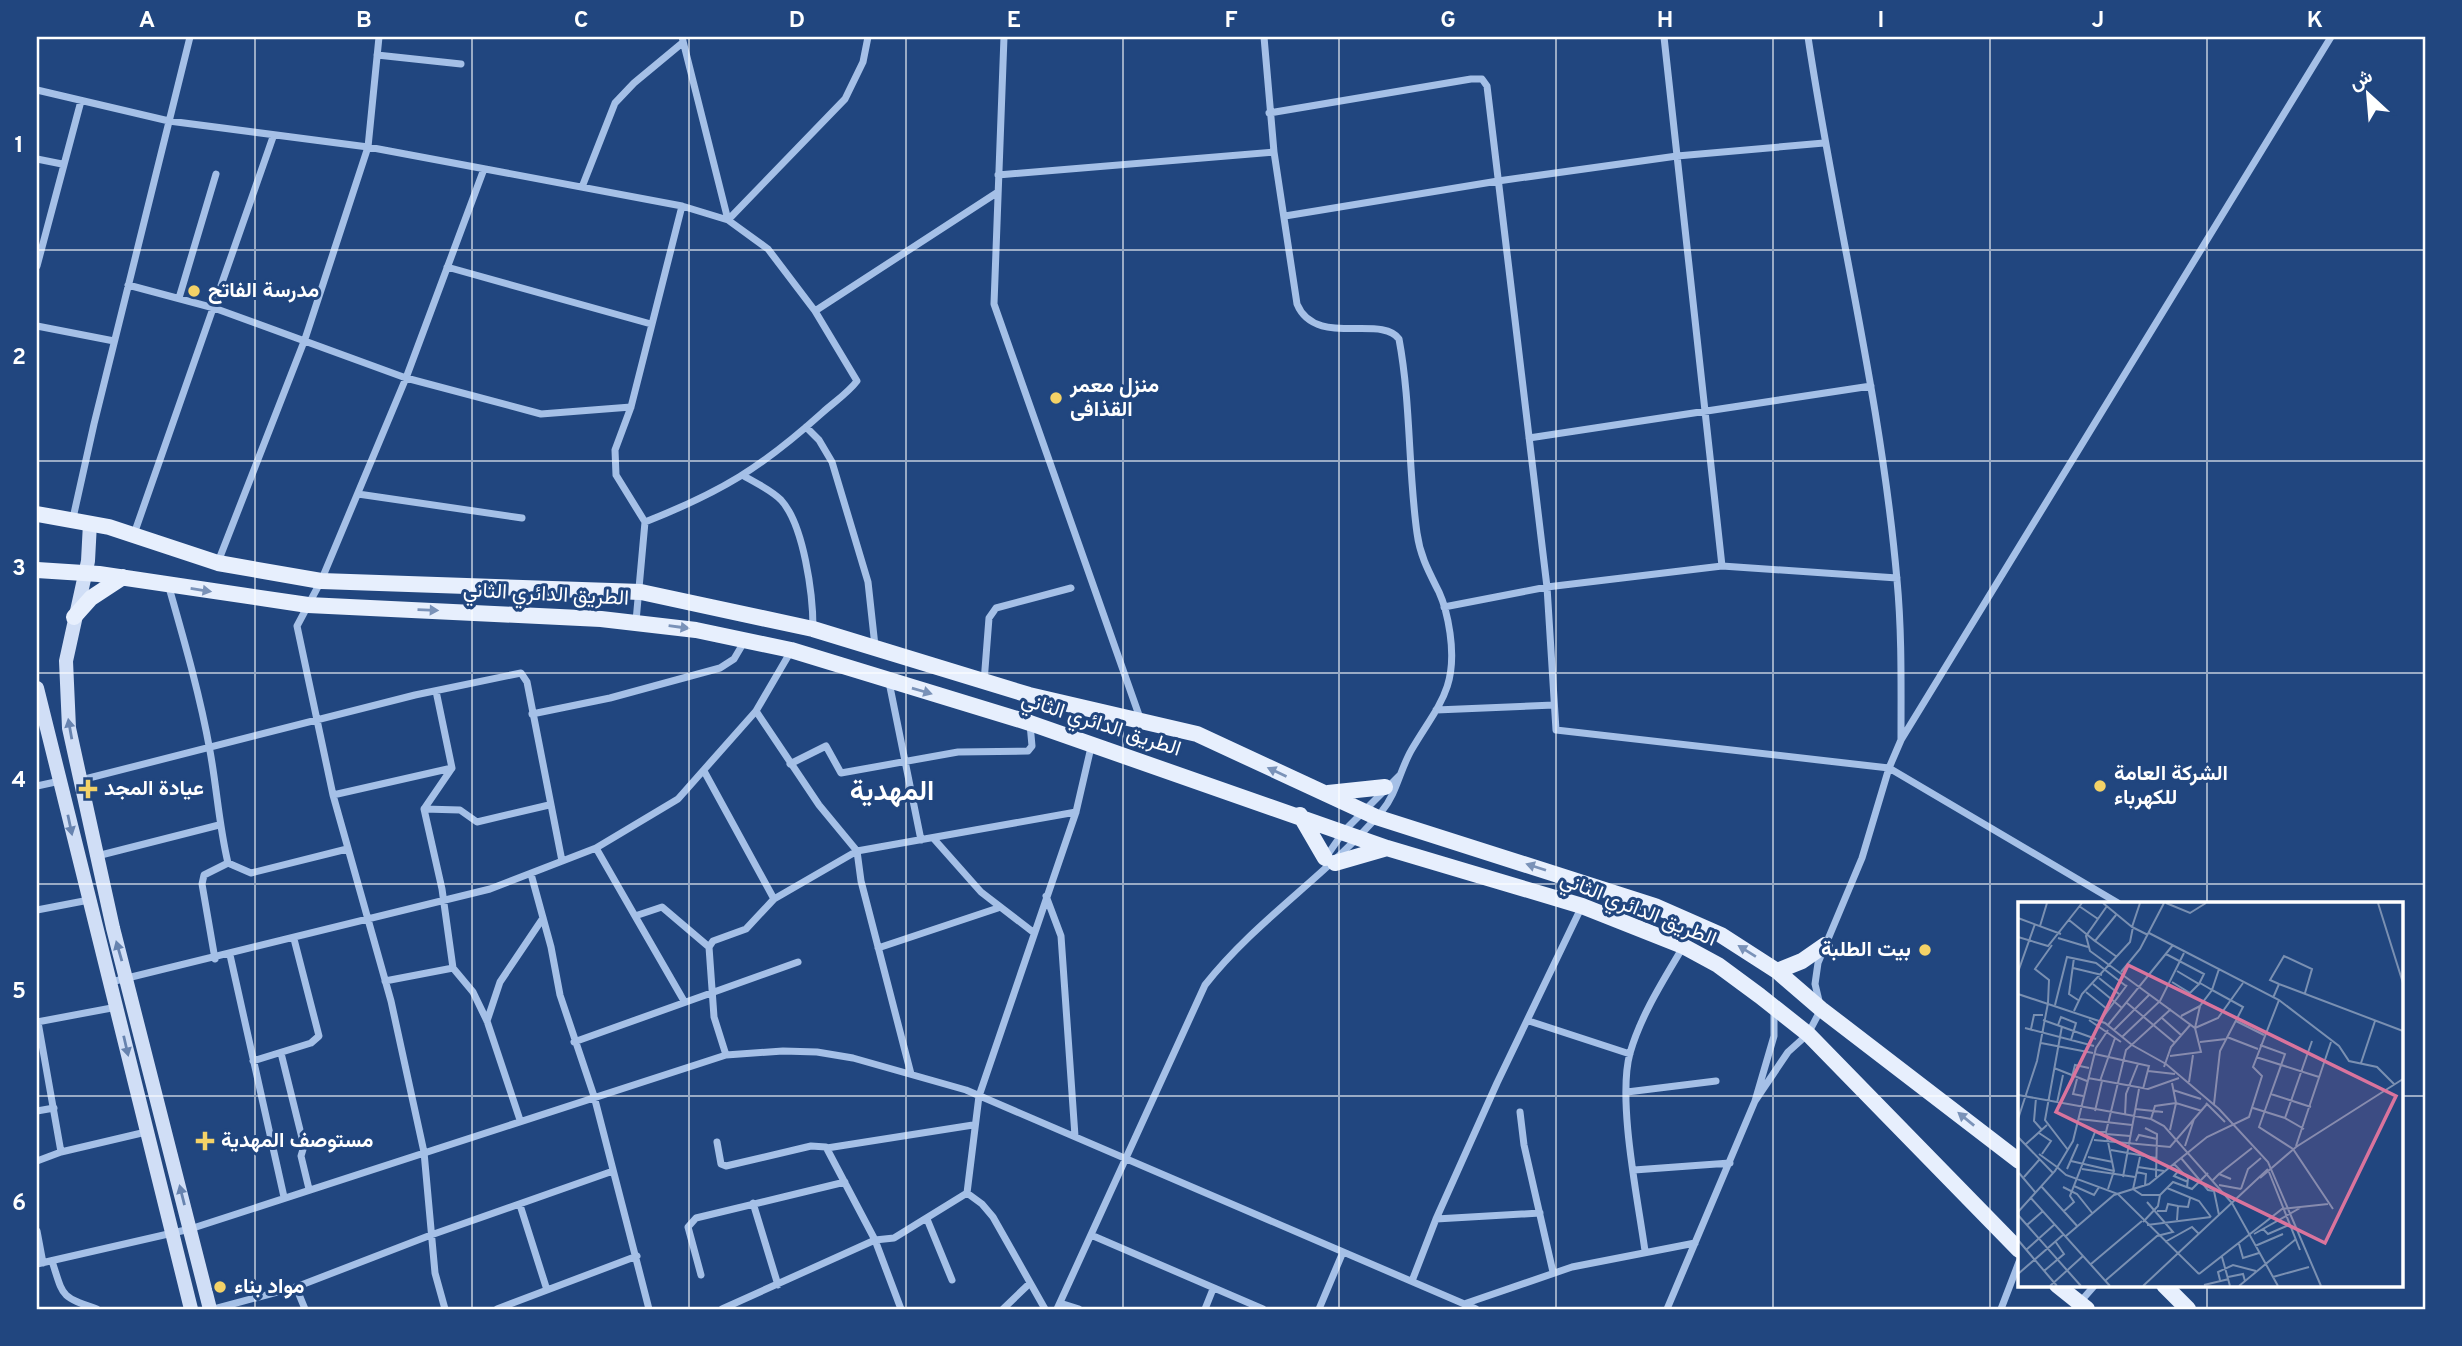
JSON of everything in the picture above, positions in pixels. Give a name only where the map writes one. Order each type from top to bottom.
[{"type":"main road","name":"الطريق الدائري الثاني","points":[[37,514],[90,523],[218,562],[321,581],[641,592],[813,629],[984,682],[1197,734],[1370,814],[1655,906],[1721,935],[1777,971],[1821,1009],[2018,1160]]},
{"type":"main road","points":[[90,523],[86,574],[66,661],[66,695],[95,856],[212,1309]]},
{"type":"main road","name":"الطريق الدائري الثاني","points":[[37,570],[123,577],[307,605],[636,621],[791,650],[1092,743],[1387,848],[1582,906],[1683,946],[1742,981],[1808,1034],[2018,1250]]},
{"type":"main road","points":[[74,617],[91,598],[123,577]]},
{"type":"main road","points":[[37,688],[41,719],[61,781],[191,1309]]},
{"type":"main road","points":[[1321,793],[1361,792],[1385,787]]},
{"type":"main road","points":[[1300,815],[1328,864],[1387,848]]},
{"type":"main road","points":[[1777,971],[1802,961],[1825,945]]},
{"type":"main road","points":[[2058,1286],[2080,1307]]},
{"type":"main road","points":[[2165,1286],[2188,1309]]},
{"type":"street","points":[[73,519],[114,341],[190,37]]},
{"type":"street","points":[[218,562],[305,339],[368,147],[379,37]]},
{"type":"street","points":[[728,220],[845,99],[863,62],[867,37]]},
{"type":"street","points":[[1003,37],[994,304],[1142,722]]},
{"type":"street","points":[[1079,1309],[1059,1306],[1205,985],[1236,948],[1328,864],[1370,814],[1394,793],[1400,775],[1450,683],[1453,669],[1444,607],[1428,575],[1417,533],[1408,401],[1399,339],[1388,330],[1337,328],[1306,319],[1297,304],[1269,113],[1264,37]]},
{"type":"street","points":[[1664,37],[1723,566]]},
{"type":"street","points":[[1808,37],[1824,143],[1871,386],[1897,578],[1901,740]]},
{"type":"street","points":[[1755,1101],[1788,1052],[1808,1034],[1821,1009],[1815,984],[1825,945],[1862,858],[1889,768],[1901,740],[2331,37]]},
{"type":"street","points":[[582,187],[615,103],[682,41],[728,220]]},
{"type":"street","points":[[377,55],[461,64]]},
{"type":"street","points":[[1269,113],[1482,79],[1487,86],[1547,587],[1554,724],[1559,731],[1889,768],[2116,902]]},
{"type":"street","points":[[37,90],[169,121],[273,137],[368,147],[682,206],[728,220],[768,249],[816,311],[858,381],[806,428],[744,476],[705,498],[645,522]]},
{"type":"street","points":[[37,266],[39,247],[81,101]]},
{"type":"street","points":[[134,535],[273,137]]},
{"type":"street","points":[[1284,216],[1498,181],[1677,156],[1824,143]]},
{"type":"street","points":[[999,175],[1274,152]]},
{"type":"street","points":[[37,159],[62,164]]},
{"type":"street","points":[[445,1309],[435,1273],[424,1152],[385,981],[333,795],[297,633],[299,617],[321,581],[406,378],[484,169]]},
{"type":"street","points":[[179,298],[216,174]]},
{"type":"street","points":[[816,311],[998,192]]},
{"type":"street","points":[[636,621],[641,592],[645,522],[625,494],[614,468],[615,450],[631,407],[682,206]]},
{"type":"street","points":[[447,267],[652,324]]},
{"type":"street","points":[[128,285],[214,308],[406,378],[541,414],[631,407]]},
{"type":"street","points":[[37,326],[114,341]]},
{"type":"street","points":[[1529,438],[1871,386]]},
{"type":"street","points":[[806,428],[827,450],[835,469],[868,582],[875,647]]},
{"type":"street","points":[[744,476],[780,500],[794,522],[809,582],[813,629]]},
{"type":"street","points":[[358,494],[522,519]]},
{"type":"street","points":[[1444,607],[1547,587],[1723,566],[1897,578]]},
{"type":"street","points":[[168,584],[194,674],[221,809],[219,825],[228,863]]},
{"type":"street","points":[[984,682],[987,633],[992,611],[1070,588]]},
{"type":"street","points":[[532,714],[610,698],[720,668],[734,659],[744,640]]},
{"type":"street","points":[[111,982],[215,959],[443,901],[530,874],[596,848],[667,806],[704,771],[756,711],[791,650]]},
{"type":"street","points":[[80,780],[436,691],[521,673],[527,682],[562,861]]},
{"type":"street","points":[[889,682],[921,840]]},
{"type":"street","points":[[436,691],[452,768],[424,809],[443,901],[453,968],[472,992],[487,1021],[520,1120]]},
{"type":"street","points":[[1436,710],[1554,705]]},
{"type":"street","points":[[756,711],[790,764],[856,851],[911,1073]]},
{"type":"street","points":[[790,764],[826,746],[841,773],[958,752],[1028,751],[1032,746],[1030,723]]},
{"type":"street","points":[[967,1193],[973,1125],[979,1096],[1076,812],[1092,743]]},
{"type":"street","points":[[333,795],[452,768]]},
{"type":"street","points":[[704,771],[774,899]]},
{"type":"street","points":[[1328,864],[1370,814],[1385,787],[1400,775]]},
{"type":"street","points":[[37,786],[61,781]]},
{"type":"street","points":[[424,809],[460,810],[477,822],[549,805]]},
{"type":"street","points":[[726,1055],[710,992],[709,947],[713,941],[746,929],[774,899],[856,851],[1076,812]]},
{"type":"street","points":[[95,856],[219,825]]},
{"type":"street","points":[[934,839],[998,908],[1033,932]]},
{"type":"street","points":[[596,848],[684,1001]]},
{"type":"street","points":[[228,863],[251,873],[347,849]]},
{"type":"street","points":[[215,959],[202,884],[204,875],[228,863]]},
{"type":"street","points":[[530,874],[573,1042],[594,1096],[649,1309]]},
{"type":"street","points":[[1046,895],[1061,936],[1075,1136]]},
{"type":"street","points":[[37,910],[89,900]]},
{"type":"street","points":[[1412,1282],[1436,1219],[1497,1083],[1582,906]]},
{"type":"street","points":[[635,916],[662,907],[709,947]]},
{"type":"street","points":[[878,948],[998,908]]},
{"type":"street","points":[[487,1021],[500,982],[543,918]]},
{"type":"street","points":[[253,1061],[311,1043],[319,1037],[294,939]]},
{"type":"street","points":[[1645,1251],[1627,1092],[1630,1054],[1642,1021],[1683,946]]},
{"type":"street","points":[[230,955],[284,1197]]},
{"type":"street","points":[[573,1042],[797,962]]},
{"type":"street","points":[[385,981],[453,968]]},
{"type":"street","points":[[61,1152],[38,1022],[117,1007]]},
{"type":"street","points":[[1667,1309],[1755,1101],[1774,1036],[1774,1007]]},
{"type":"street","points":[[1529,1021],[1630,1054]]},
{"type":"street","points":[[37,1231],[40,1263],[172,1234],[726,1055],[783,1051],[817,1052],[911,1073],[979,1096],[1476,1309]]},
{"type":"street","points":[[281,1053],[304,1146],[301,1156],[309,1189]]},
{"type":"street","points":[[1627,1092],[1716,1081]]},
{"type":"street","points":[[37,1111],[54,1108]]},
{"type":"street","points":[[1520,1112],[1553,1272]]},
{"type":"street","points":[[717,1142],[721,1164],[726,1166],[811,1146],[827,1148],[973,1125]]},
{"type":"street","points":[[37,1161],[61,1152],[147,1132]]},
{"type":"street","points":[[827,1148],[875,1240],[901,1309]]},
{"type":"street","points":[[1634,1170],[1730,1163]]},
{"type":"street","points":[[212,1309],[296,1287],[431,1235],[613,1171]]},
{"type":"street","points":[[701,1275],[688,1227],[696,1218],[845,1182]]},
{"type":"street","points":[[727,1308],[875,1240],[894,1238],[967,1193]]},
{"type":"street","points":[[967,1193],[993,1217],[1045,1309]]},
{"type":"street","points":[[753,1203],[778,1285]]},
{"type":"street","points":[[520,1205],[547,1290]]},
{"type":"street","points":[[1436,1219],[1540,1213]]},
{"type":"street","points":[[927,1219],[951,1280]]},
{"type":"street","points":[[1091,1235],[1263,1309]]},
{"type":"street","points":[[1464,1304],[1553,1272],[1645,1251],[1695,1243]]},
{"type":"street","points":[[1319,1309],[1343,1252]]},
{"type":"street","points":[[497,1309],[637,1256]]},
{"type":"street","points":[[52,1261],[63,1294],[72,1302],[97,1309]]},
{"type":"street","points":[[2001,1309],[2018,1265]]},
{"type":"street","points":[[1003,1309],[1030,1283]]},
{"type":"street","points":[[2080,1307],[2094,1286]]},
{"type":"street","points":[[296,1287],[304,1309]]},
{"type":"street","points":[[1205,1309],[1213,1289]]},
{"type":"place","name":"مدرسة الفاتح","points":[[194,291]]},
{"type":"place","name":"منزل معمر القذافى","points":[[1056,398]]},
{"type":"place","name":"الشركة العامة للكهرباء","points":[[2100,786]]},
{"type":"place","name":"عيادة المجد","points":[[88,789]]},
{"type":"place","name":"بيت الطلبة","points":[[1925,950]]},
{"type":"place","name":"مستوصف المهدية","points":[[205,1141]]},
{"type":"place","name":"مواد بناء","points":[[220,1287]]},
{"type":"district","name":"المهدية","points":[[892,793]]}]
